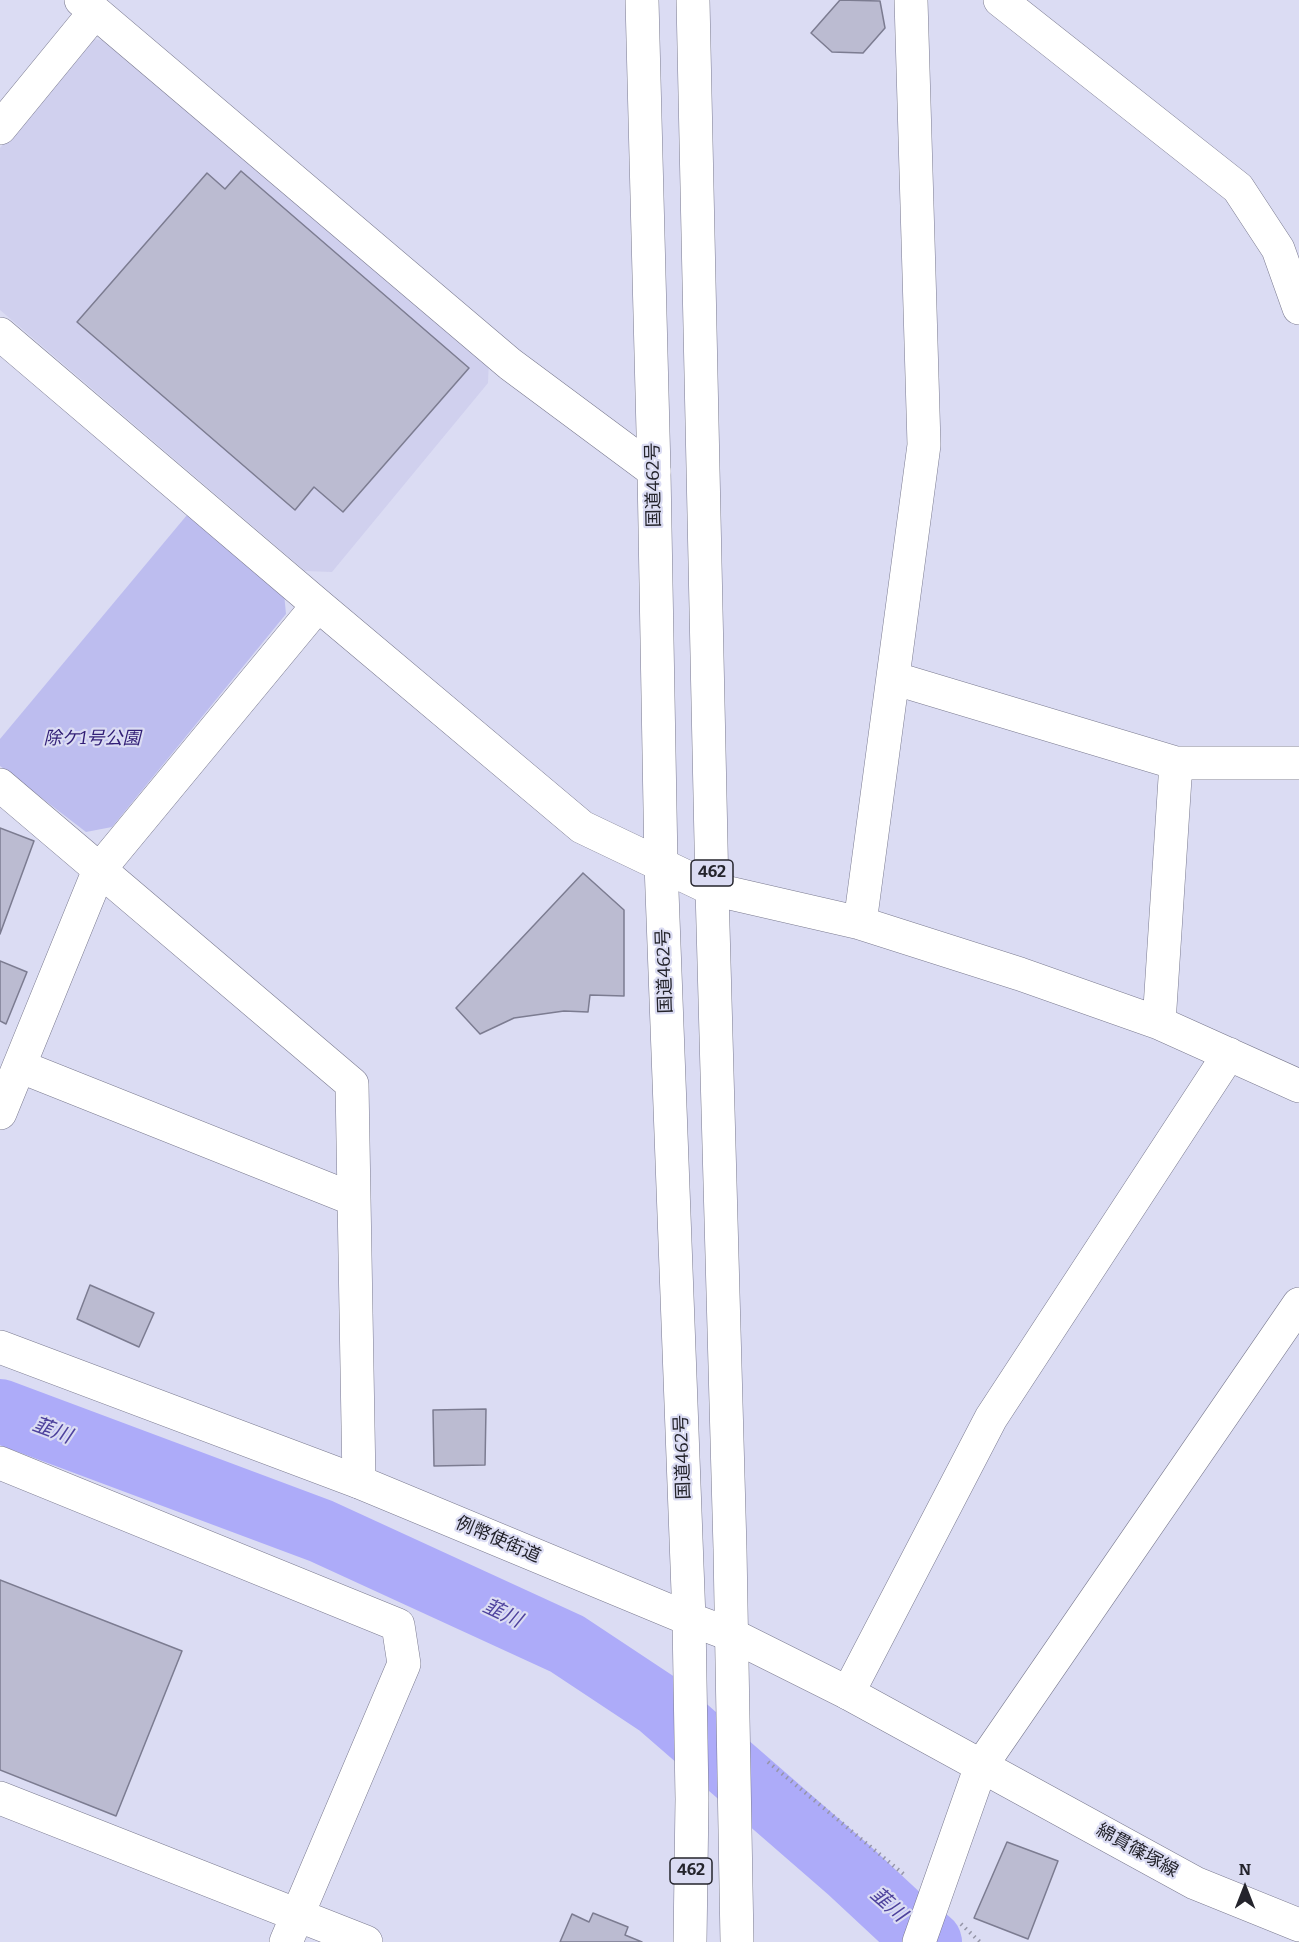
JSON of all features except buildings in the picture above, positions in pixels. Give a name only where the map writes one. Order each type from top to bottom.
[{"type":"main road","name":"国道462号","points":[[642,0],[661,864],[689,1619],[692,1799],[690,1942]]},
{"type":"main road","name":"462","points":[[693,0],[712,889],[732,1635],[732,1746],[737,1942]]},
{"type":"main road","points":[[860,923],[924,446],[911,0]]},
{"type":"main road","points":[[1000,0],[1238,188],[1288,257],[1299,308]]},
{"type":"main road","points":[[0,128],[88,6],[510,363],[654,471]]},
{"type":"main road","points":[[0,334],[582,827],[712,889],[860,923],[1020,974],[1159,1023],[1299,1086]]},
{"type":"main road","points":[[0,1113],[99,870],[318,605]]},
{"type":"main road","points":[[892,678],[1176,762],[1299,762]]},
{"type":"main road","points":[[1159,1023],[1176,762]]},
{"type":"main road","points":[[0,785],[351,1084],[359,1482]]},
{"type":"main road","points":[[848,1693],[991,1418],[1229,1054]]},
{"type":"main road","points":[[19,1066],[353,1199]]},
{"type":"main road","points":[[928,1919],[981,1766],[1299,1304]]},
{"type":"main road","name":"例幣使街道","points":[[0,1347],[359,1482],[732,1635],[848,1693],[981,1766]]},
{"type":"main road","points":[[0,1462],[398,1625],[404,1664],[291,1928]]},
{"type":"main road","name":"綿貫篠塚線","points":[[981,1766],[1195,1883],[1299,1925]]},
{"type":"main road","points":[[0,1798],[291,1928],[366,1942]]},
{"type":"path","points":[[765,1759],[928,1919]]},
{"type":"shaded area","points":[[90,39],[113,41],[489,358],[488,383],[332,572],[305,571],[0,310],[0,148]]},
{"type":"green space","name":"除ケ1号公園","points":[[187,515],[284,593],[286,614],[112,827],[86,832],[0,766],[0,739]]},
{"type":"waterway","name":"韮川","points":[[0,1411],[321,1531],[567,1644],[659,1705],[850,1871],[910,1927],[930,1942]]}]
